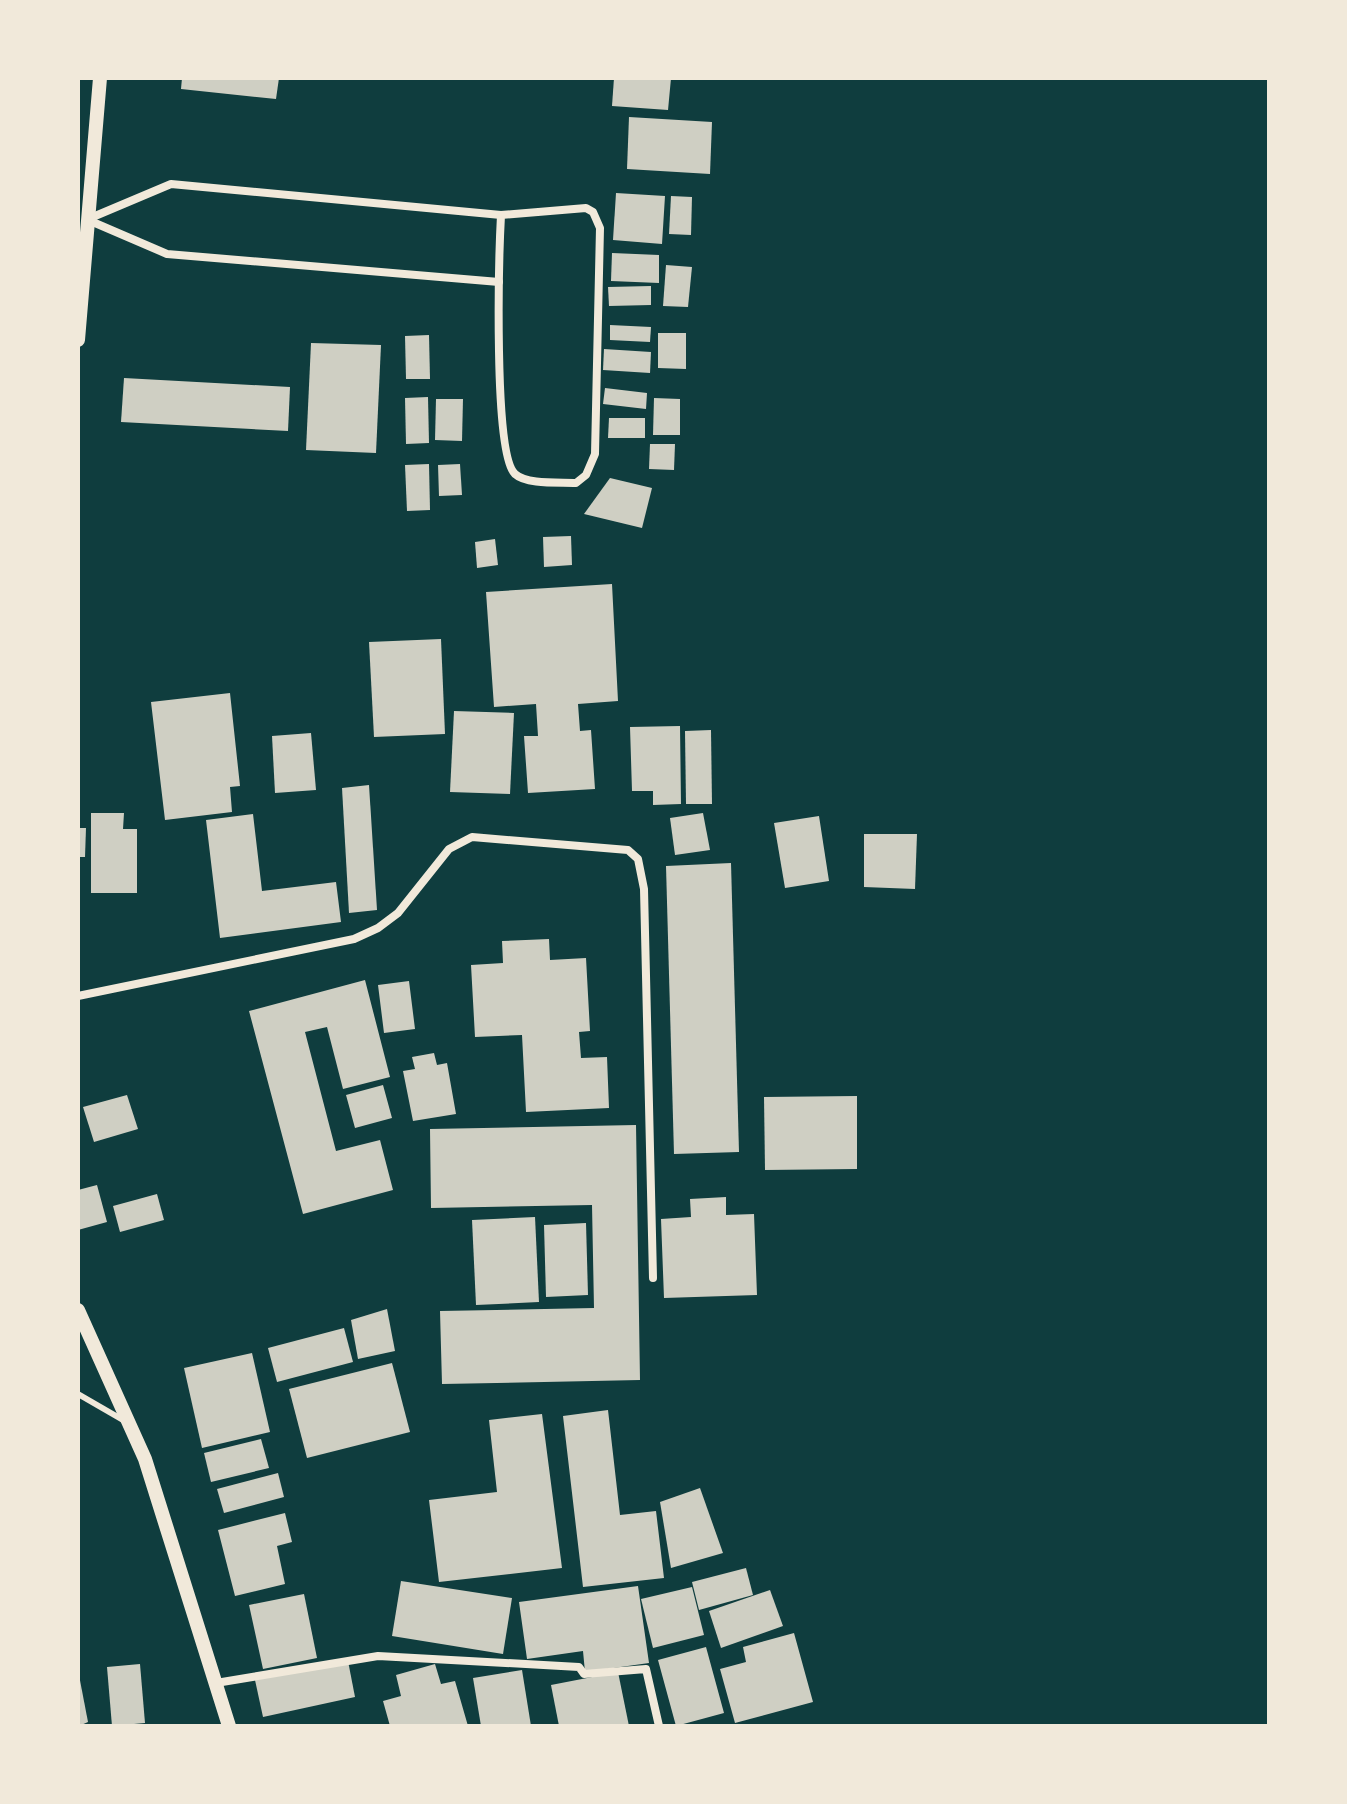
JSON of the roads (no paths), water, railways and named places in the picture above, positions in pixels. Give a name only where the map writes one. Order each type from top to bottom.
[{"type":"street","points":[[78,340],[83,219],[100,78]]},
{"type":"street","points":[[83,219],[171,184],[501,215],[586,208],[598,219],[595,454],[586,475],[576,483],[521,479],[511,469],[501,400],[501,215]]},
{"type":"street","points":[[83,219],[167,254],[499,282]]},
{"type":"street","points":[[78,996],[354,939],[378,928],[398,913],[449,849],[472,837],[628,850],[638,859],[644,889],[653,1278]]},
{"type":"street","points":[[78,1310],[132,1426],[229,1726]]},
{"type":"street","points":[[216,1683],[378,1656],[579,1667],[584,1674],[646,1669],[659,1726]]},
{"type":"lane","points":[[78,1394],[132,1426]]}]
